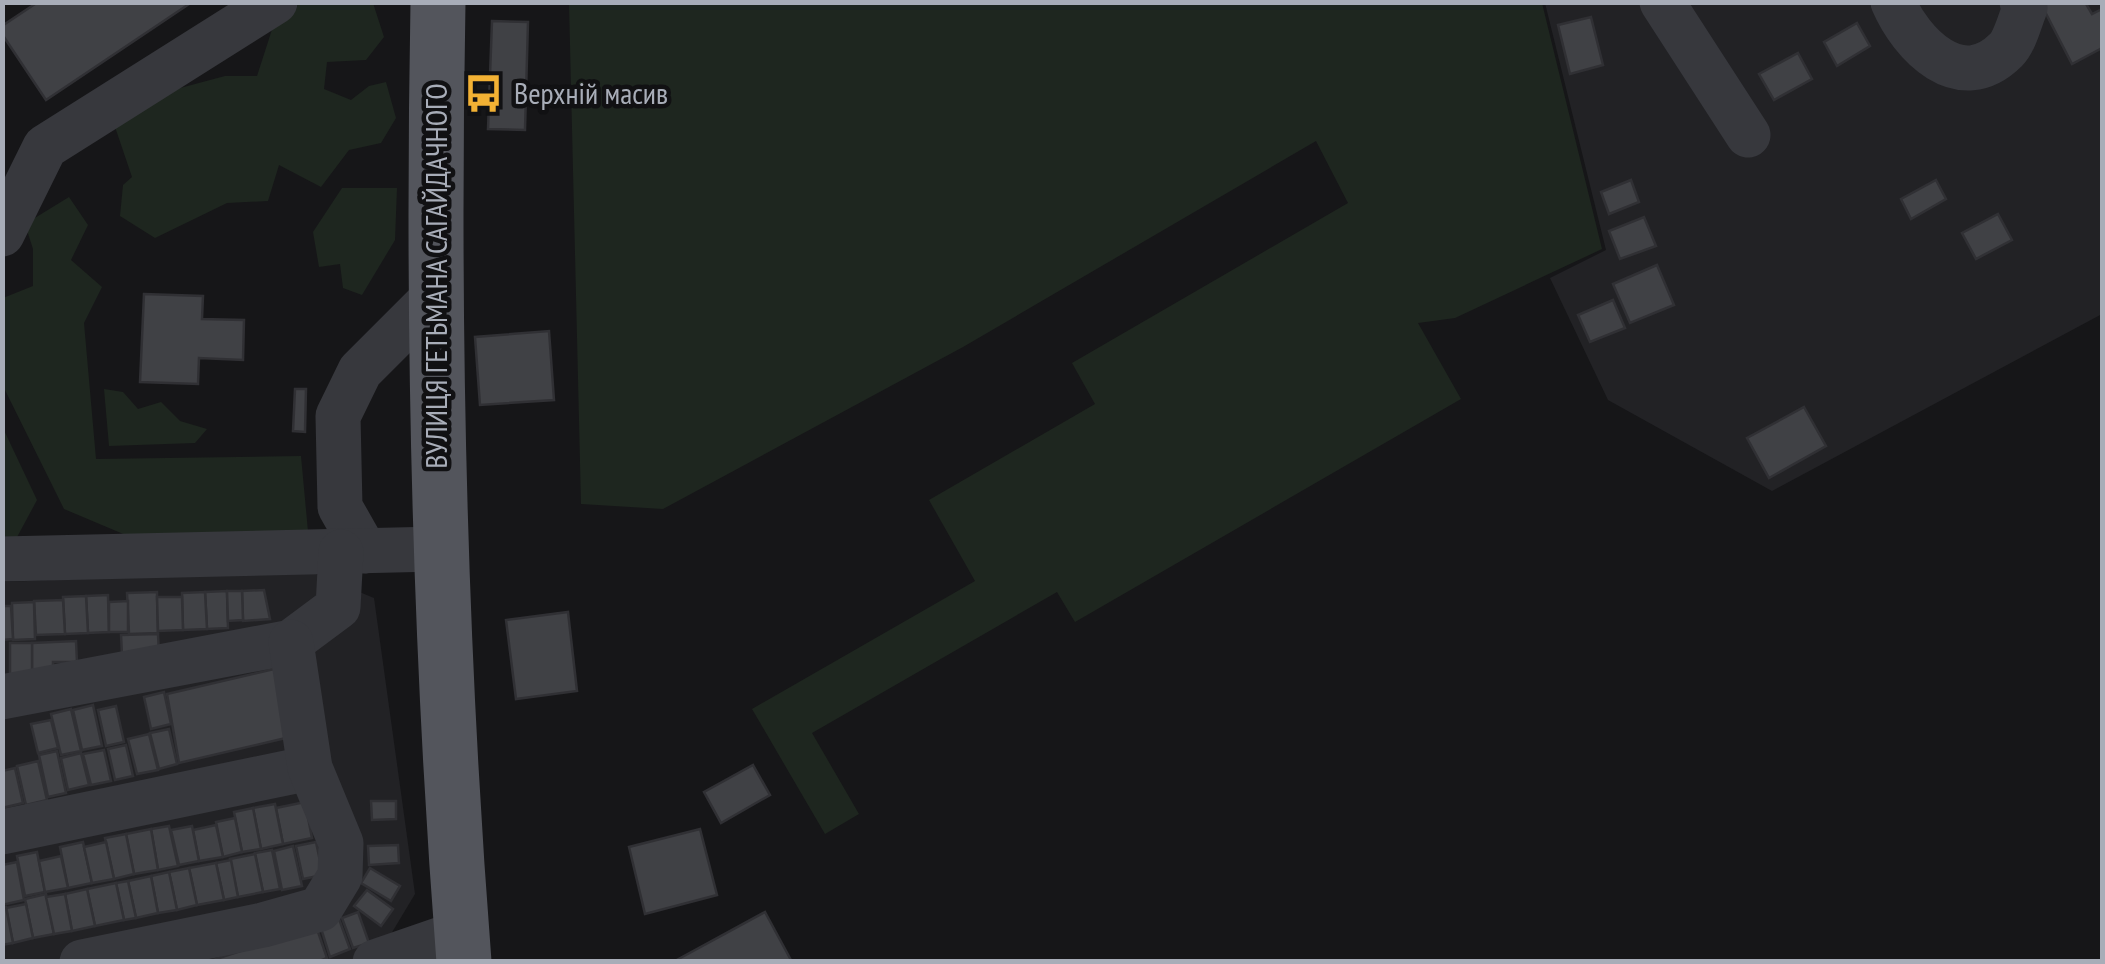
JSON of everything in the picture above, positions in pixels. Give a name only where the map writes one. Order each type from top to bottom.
[{"type":"main road","name":"ВУЛИЦЯ ГЕТЬМАНА САГАЙДАЧНОГО","points":[[438,2],[434,297],[438,549],[463,947]]},
{"type":"street","points":[[2,234],[45,147],[275,2]]},
{"type":"street","points":[[1662,2],[1748,135]]},
{"type":"street","points":[[1893,2],[1907,34],[1941,62],[1972,68],[2006,50],[2025,8],[2022,2]]},
{"type":"street","points":[[2,697],[291,642],[338,607],[353,552],[340,507],[338,416],[360,371],[434,297]]},
{"type":"street","points":[[2,560],[438,549]]},
{"type":"street","points":[[82,962],[263,925],[320,908],[340,876],[340,843],[310,768],[291,642]]},
{"type":"street","points":[[2,832],[310,768]]},
{"type":"street","points":[[376,962],[463,947]]},
{"type":"shaded area","points":[[303,3],[373,3],[384,37],[366,60],[327,62],[324,89],[351,100],[369,86],[386,82],[396,118],[381,143],[349,150],[321,187],[279,165],[268,201],[227,203],[155,238],[120,216],[123,185],[132,177],[113,121],[128,102],[225,76],[257,76],[277,14]]},
{"type":"shaded area","points":[[569,3],[1542,3],[1602,249],[1455,318],[1418,323],[1461,399],[1075,622],[1057,592],[812,733],[859,814],[825,834],[752,709],[975,581],[929,500],[1095,404],[1072,363],[1348,203],[1316,141],[963,347],[663,509],[581,504]]},
{"type":"shaded area","points":[[1545,3],[2102,3],[2102,314],[1772,491],[1608,400],[1550,278],[1606,250]]},
{"type":"shaded area","points":[[342,188],[397,188],[395,240],[362,295],[343,288],[340,264],[319,267],[313,232]]},
{"type":"shaded area","points":[[69,197],[88,225],[71,260],[102,287],[84,323],[96,459],[301,456],[309,542],[128,536],[64,509],[3,386],[3,298],[33,286],[33,249],[25,224]]},
{"type":"shaded area","points":[[104,389],[123,392],[138,409],[161,402],[180,421],[207,429],[195,443],[109,446]]},
{"type":"shaded area","points":[[2,426],[37,500],[16,539],[3,540]]},
{"type":"shaded area","points":[[306,570],[374,598],[415,894],[382,949],[347,962],[3,961],[2,582]]},
{"type":"building","points":[[38,2],[192,2],[46,100],[2,34],[2,26]]},
{"type":"building","points":[[2040,2],[2085,2],[2092,14],[2102,9],[2102,48],[2072,64]]},
{"type":"building","points":[[1591,17],[1603,65],[1570,74],[1558,25]]},
{"type":"building","points":[[492,21],[528,22],[525,130],[488,129]]},
{"type":"building","points":[[1857,23],[1870,46],[1837,66],[1824,42]]},
{"type":"building","points":[[1798,53],[1812,79],[1774,100],[1759,74]]},
{"type":"building","points":[[1631,180],[1639,202],[1609,214],[1601,192]]},
{"type":"building","points":[[1936,180],[1946,199],[1911,219],[1901,199]]},
{"type":"building","points":[[1998,214],[2012,240],[1976,259],[1962,233]]},
{"type":"building","points":[[1644,217],[1656,246],[1620,259],[1609,231]]},
{"type":"building","points":[[1657,265],[1674,305],[1630,323],[1613,284]]},
{"type":"building","points":[[144,294],[203,296],[202,319],[244,320],[243,360],[199,358],[198,384],[140,382]]},
{"type":"building","points":[[1613,300],[1625,328],[1590,342],[1578,315]]},
{"type":"building","points":[[549,331],[554,400],[480,405],[475,337]]},
{"type":"building","points":[[295,389],[306,389],[305,432],[293,431]]},
{"type":"building","points":[[1804,407],[1826,446],[1769,478],[1747,438]]},
{"type":"building","points":[[264,590],[270,619],[243,621],[242,591]]},
{"type":"building","points":[[227,591],[228,628],[207,629],[205,592]]},
{"type":"building","points":[[227,591],[242,591],[243,620],[228,621]]},
{"type":"building","points":[[157,592],[158,633],[129,634],[127,593]]},
{"type":"building","points":[[205,592],[207,629],[183,630],[182,593]]},
{"type":"building","points":[[108,595],[109,632],[88,633],[86,596]]},
{"type":"building","points":[[86,596],[88,633],[65,634],[63,597]]},
{"type":"building","points":[[157,597],[182,597],[183,630],[158,631]]},
{"type":"building","points":[[63,600],[65,634],[36,635],[34,601]]},
{"type":"building","points":[[128,601],[128,632],[109,632],[109,602]]},
{"type":"building","points":[[34,602],[35,639],[13,640],[12,603]]},
{"type":"building","points":[[2,606],[11,606],[13,639],[2,640]]},
{"type":"building","points":[[568,612],[577,691],[516,699],[506,620]]},
{"type":"building","points":[[158,634],[159,654],[122,655],[121,635]]},
{"type":"building","points":[[76,641],[77,662],[53,662],[53,676],[32,676],[32,643]]},
{"type":"building","points":[[10,643],[32,643],[32,676],[10,676]]},
{"type":"building","points":[[274,669],[290,737],[179,763],[167,694]]},
{"type":"building","points":[[164,692],[171,724],[151,729],[144,697]]},
{"type":"building","points":[[93,705],[102,746],[82,750],[73,710]]},
{"type":"building","points":[[116,706],[124,742],[106,746],[98,710]]},
{"type":"building","points":[[71,709],[81,751],[61,755],[51,714]]},
{"type":"building","points":[[51,720],[58,748],[38,753],[31,724]]},
{"type":"building","points":[[169,729],[177,764],[159,769],[150,733]]},
{"type":"building","points":[[149,734],[158,770],[137,774],[128,739]]},
{"type":"building","points":[[126,745],[133,776],[115,780],[108,749]]},
{"type":"building","points":[[104,750],[111,781],[91,785],[83,754]]},
{"type":"building","points":[[57,751],[66,793],[48,797],[39,755]]},
{"type":"building","points":[[81,753],[89,785],[68,790],[61,758]]},
{"type":"building","points":[[38,761],[47,800],[26,805],[17,766]]},
{"type":"building","points":[[753,765],[770,795],[721,823],[704,792]]},
{"type":"building","points":[[15,768],[23,803],[2,808],[2,771]]},
{"type":"building","points":[[371,801],[396,801],[396,819],[372,820]]},
{"type":"building","points":[[305,802],[312,838],[283,844],[276,808]]},
{"type":"building","points":[[275,804],[283,844],[261,849],[253,808]]},
{"type":"building","points":[[253,808],[261,849],[242,852],[234,812]]},
{"type":"building","points":[[235,818],[242,852],[223,857],[216,822]]},
{"type":"building","points":[[216,825],[223,857],[199,861],[193,830]]},
{"type":"building","points":[[169,826],[178,866],[158,870],[151,829]]},
{"type":"building","points":[[192,826],[199,861],[179,865],[171,830]]},
{"type":"building","points":[[151,829],[158,870],[134,874],[126,834]]},
{"type":"building","points":[[700,829],[717,895],[645,914],[629,847]]},
{"type":"building","points":[[126,834],[134,874],[114,879],[105,838]]},
{"type":"building","points":[[83,842],[92,883],[68,888],[60,847]]},
{"type":"building","points":[[106,842],[114,879],[92,883],[84,847]]},
{"type":"building","points":[[316,842],[323,875],[303,879],[296,846]]},
{"type":"building","points":[[398,845],[399,863],[369,865],[368,846]]},
{"type":"building","points":[[293,846],[302,886],[282,890],[274,851]]},
{"type":"building","points":[[272,850],[280,889],[263,892],[255,853]]},
{"type":"building","points":[[37,852],[45,892],[25,896],[17,856]]},
{"type":"building","points":[[255,854],[263,892],[238,897],[230,859]]},
{"type":"building","points":[[61,856],[68,888],[45,892],[39,861]]},
{"type":"building","points":[[231,860],[238,897],[224,900],[216,863]]},
{"type":"building","points":[[17,862],[24,900],[2,905],[2,865]]},
{"type":"building","points":[[216,863],[224,900],[197,905],[189,868]]},
{"type":"building","points":[[189,868],[197,905],[177,910],[169,872]]},
{"type":"building","points":[[370,868],[400,886],[391,901],[361,883]]},
{"type":"building","points":[[169,872],[177,910],[158,913],[151,876]]},
{"type":"building","points":[[151,876],[158,913],[136,918],[128,881]]},
{"type":"building","points":[[128,881],[136,918],[124,920],[116,883]]},
{"type":"building","points":[[116,883],[124,920],[95,926],[87,889]]},
{"type":"building","points":[[87,889],[95,926],[72,931],[65,894]]},
{"type":"building","points":[[367,890],[393,909],[381,926],[354,906]]},
{"type":"building","points":[[46,894],[54,934],[33,938],[25,899]]},
{"type":"building","points":[[65,894],[72,931],[54,934],[46,897]]},
{"type":"building","points":[[26,904],[33,938],[13,943],[6,908]]},
{"type":"building","points":[[6,907],[13,943],[2,945],[2,908]]},
{"type":"building","points":[[358,912],[369,943],[353,948],[342,918]]},
{"type":"building","points":[[765,912],[792,962],[673,962]]},
{"type":"building","points":[[339,919],[350,949],[330,957],[320,925]]},
{"type":"building","points":[[316,926],[327,958],[317,962],[207,962]]},
{"type":"place","name":"Верхній масив","points":[[484,94]]}]
